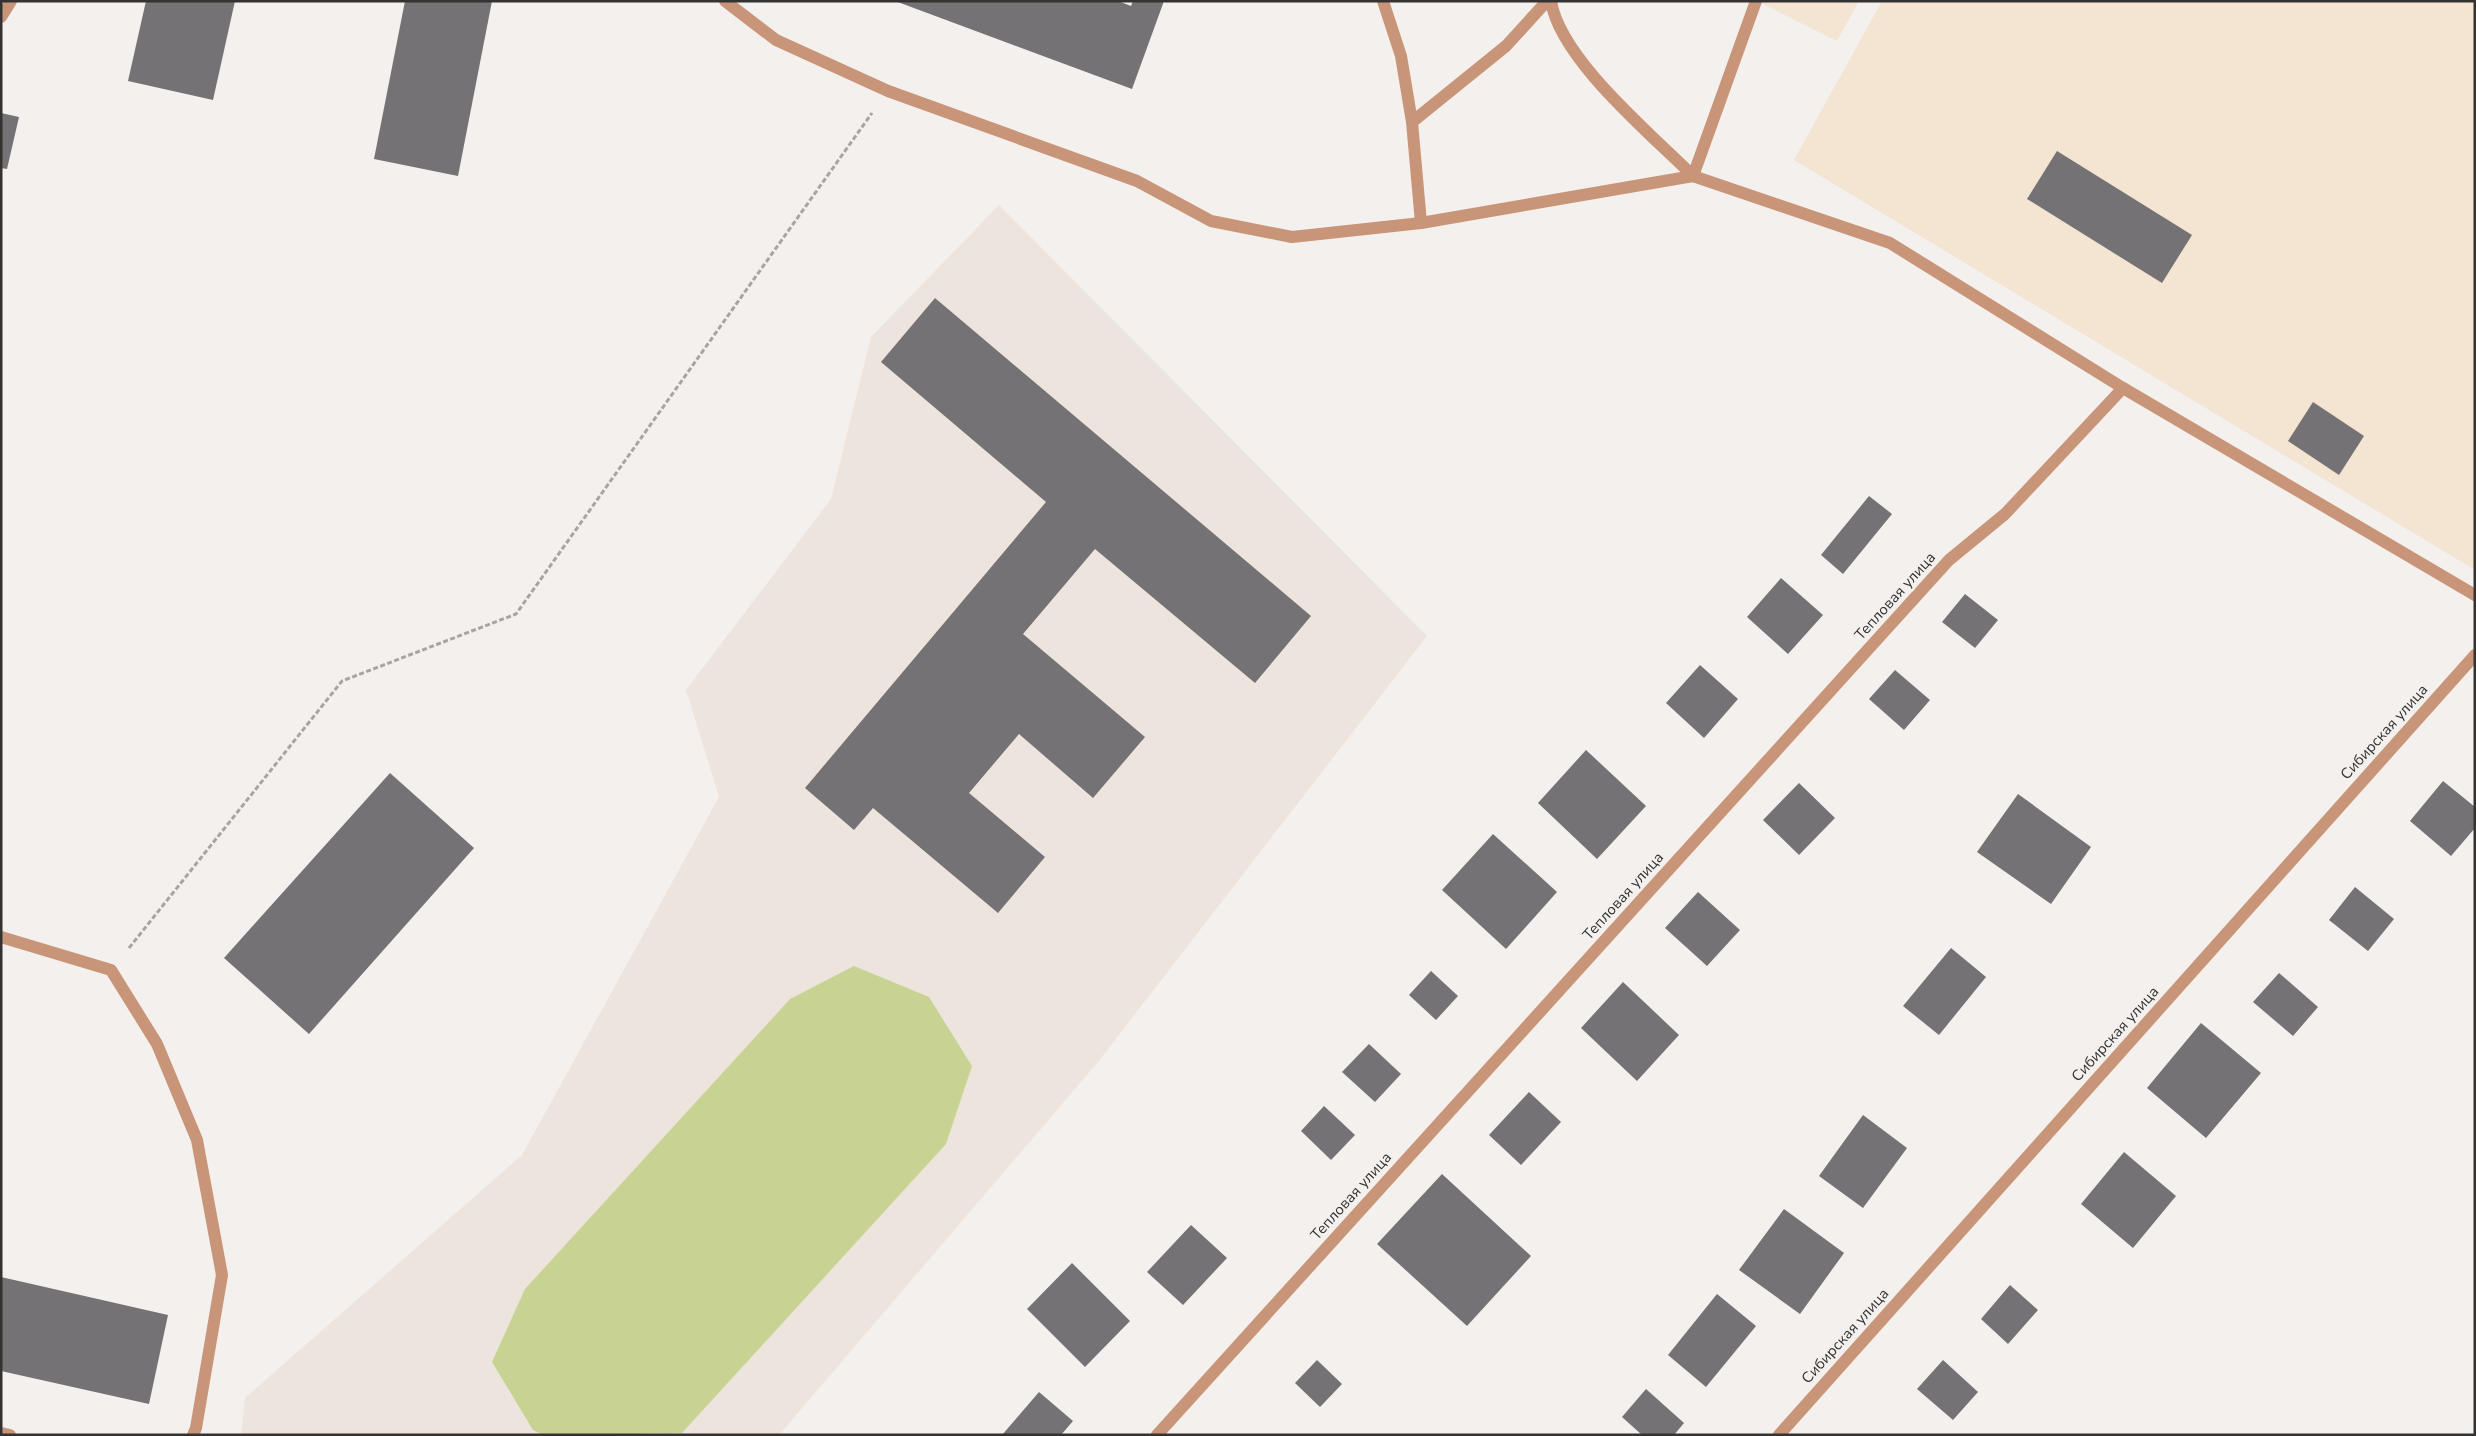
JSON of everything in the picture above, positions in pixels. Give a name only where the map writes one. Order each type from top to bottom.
[{"type":"street","points":[[1,17],[11,1]]},
{"type":"street","points":[[726,1],[776,40],[888,91],[1137,181],[1211,221],[1292,237],[1421,223],[1693,176]]},
{"type":"street","points":[[1383,1],[1402,56],[1412,122],[1421,223]]},
{"type":"street","points":[[1412,122],[1506,46],[1549,1],[1554,18],[1579,58],[1621,105],[1693,176],[1890,243],[2122,388],[2475,595]]},
{"type":"street","points":[[1693,176],[1756,1]]},
{"type":"street","name":"Тепловая улица","points":[[1156,1435],[1949,560],[2005,514],[2122,388]]},
{"type":"street","name":"Сибирская улица","points":[[1779,1435],[2475,656]]},
{"type":"street","points":[[1,937],[111,970],[157,1044],[197,1140],[222,1275],[196,1428],[192,1435]]},
{"type":"street","points":[[1,1433],[10,1435]]},
{"type":"path","points":[[111,970],[342,681],[516,614],[888,91]]},
{"type":"shaded area","points":[[1757,1],[1859,1],[1837,41]]},
{"type":"shaded area","points":[[1882,1],[2475,1],[2475,570],[1794,160]]},
{"type":"shaded area","points":[[999,205],[1427,636],[1098,1062],[779,1435],[241,1435],[245,1398],[522,1155],[719,797],[686,690],[831,499],[871,337]]},
{"type":"green space","points":[[854,966],[929,997],[972,1066],[946,1144],[682,1433],[543,1435],[533,1430],[492,1362],[525,1289],[790,999]]},
{"type":"building","points":[[146,1],[235,1],[213,100],[128,81]]},
{"type":"building","points":[[405,1],[492,1],[458,176],[374,159]]},
{"type":"building","points":[[895,1],[1118,1],[1131,6],[1133,1],[1164,1],[1132,89]]},
{"type":"building","points":[[1,113],[19,117],[7,169],[1,168]]},
{"type":"building","points":[[2057,151],[2192,235],[2162,283],[2027,199]]},
{"type":"building","points":[[935,298],[1311,616],[1255,683],[1095,549],[1023,634],[1145,737],[1093,798],[1019,734],[969,793],[1045,857],[998,913],[873,808],[854,830],[805,788],[1046,502],[881,362]]},
{"type":"building","points":[[2313,402],[2364,436],[2339,475],[2288,441]]},
{"type":"building","points":[[1869,496],[1892,514],[1843,574],[1821,555]]},
{"type":"building","points":[[1781,578],[1823,615],[1788,654],[1747,617]]},
{"type":"building","points":[[1965,594],[1998,620],[1975,648],[1942,622]]},
{"type":"building","points":[[1700,665],[1738,699],[1704,738],[1666,703]]},
{"type":"building","points":[[1895,670],[1930,700],[1904,730],[1869,699]]},
{"type":"building","points":[[1586,750],[1646,806],[1597,859],[1538,803]]},
{"type":"building","points":[[390,773],[474,848],[309,1034],[224,958]]},
{"type":"building","points":[[2443,781],[2475,807],[2475,828],[2451,856],[2410,821]]},
{"type":"building","points":[[1799,783],[1835,818],[1799,855],[1763,820]]},
{"type":"building","points":[[2018,794],[2091,847],[2051,904],[1977,852]]},
{"type":"building","points":[[1493,834],[1557,892],[1506,949],[1442,890]]},
{"type":"building","points":[[2355,887],[2394,919],[2368,951],[2329,920]]},
{"type":"building","points":[[1698,892],[1740,930],[1707,966],[1665,928]]},
{"type":"building","points":[[1951,948],[1986,977],[1939,1035],[1903,1006]]},
{"type":"building","points":[[1431,971],[1458,996],[1436,1020],[1409,995]]},
{"type":"building","points":[[2279,973],[2318,1007],[2293,1036],[2253,1002]]},
{"type":"building","points":[[1623,982],[1679,1035],[1637,1081],[1581,1028]]},
{"type":"building","points":[[2201,1023],[2261,1073],[2206,1138],[2147,1088]]},
{"type":"building","points":[[1369,1044],[1401,1074],[1375,1102],[1342,1072]]},
{"type":"building","points":[[1529,1092],[1561,1122],[1521,1165],[1489,1135]]},
{"type":"building","points":[[1324,1106],[1355,1135],[1331,1160],[1301,1131]]},
{"type":"building","points":[[1863,1115],[1907,1148],[1863,1208],[1819,1176]]},
{"type":"building","points":[[2124,1152],[2176,1196],[2133,1248],[2081,1204]]},
{"type":"building","points":[[1442,1174],[1531,1256],[1467,1326],[1377,1244]]},
{"type":"building","points":[[1784,1209],[1844,1253],[1800,1314],[1739,1270]]},
{"type":"building","points":[[1191,1225],[1227,1258],[1183,1305],[1147,1272]]},
{"type":"building","points":[[1072,1263],[1130,1321],[1085,1367],[1027,1309]]},
{"type":"building","points":[[1,1277],[168,1315],[149,1404],[1,1371]]},
{"type":"building","points":[[2010,1285],[2038,1310],[2008,1344],[1981,1319]]},
{"type":"building","points":[[1717,1294],[1756,1326],[1706,1387],[1668,1355]]},
{"type":"building","points":[[1317,1360],[1342,1384],[1320,1407],[1295,1383]]},
{"type":"building","points":[[1943,1360],[1978,1392],[1953,1420],[1917,1389]]},
{"type":"building","points":[[1646,1389],[1684,1423],[1674,1435],[1642,1435],[1622,1417]]},
{"type":"building","points":[[1039,1392],[1073,1421],[1061,1435],[1002,1435]]}]
